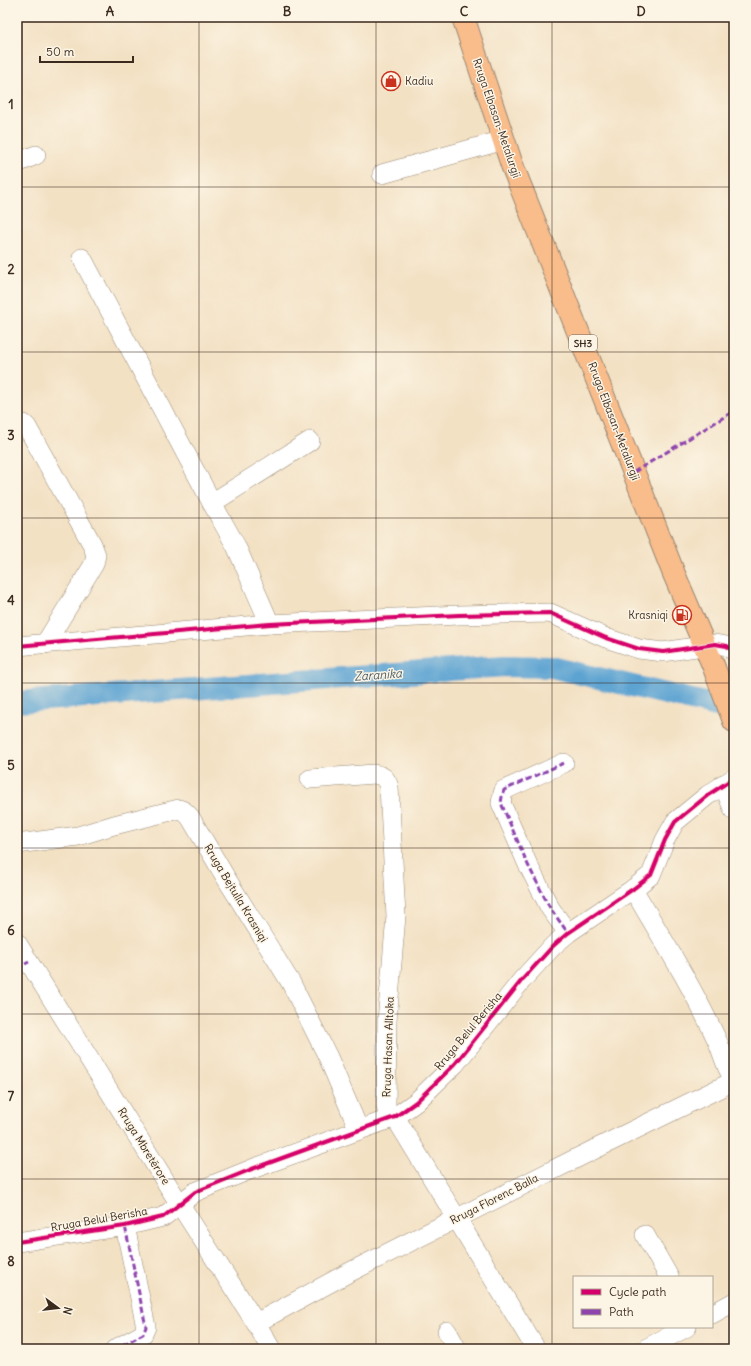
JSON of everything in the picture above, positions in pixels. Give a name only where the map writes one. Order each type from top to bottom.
[{"type":"main road","name":"Rruga Elbasan-Metalurgji","points":[[463,17],[512,165],[665,552],[709,655]]},
{"type":"main road","name":"SH3","points":[[709,655],[734,721]]},
{"type":"street","points":[[382,174],[504,140]]},
{"type":"street","points":[[17,163],[36,156]]},
{"type":"street","points":[[82,258],[236,546],[270,624]]},
{"type":"street","points":[[17,425],[24,424],[27,427],[92,544],[96,555],[94,564],[45,644]]},
{"type":"street","points":[[212,503],[310,441]]},
{"type":"street","points":[[17,646],[270,624],[550,613],[606,638],[639,649],[709,655],[715,644],[727,646],[734,651]]},
{"type":"street","points":[[564,763],[504,790],[502,803],[531,871],[550,908],[568,933]]},
{"type":"street","name":"Rruga Hasan Alltoka","points":[[310,779],[374,774],[382,775],[386,779],[389,787],[396,916],[387,1021],[387,1111],[395,1117],[536,1349]]},
{"type":"street","points":[[729,781],[734,811]]},
{"type":"street","name":"Rruga Belul Berisha","points":[[17,1242],[125,1226],[163,1217],[195,1192],[252,1169],[395,1117],[416,1102],[455,1064],[522,980],[553,946],[568,933],[651,875],[665,840],[675,822],[708,795],[729,781]]},
{"type":"street","name":"Rruga Bejtulla Krasniqi","points":[[17,844],[78,836],[114,825],[179,809],[184,811],[190,817],[226,878],[292,983],[328,1057],[359,1130]]},
{"type":"street","points":[[633,889],[696,1000],[716,1039],[730,1074],[734,1080]]},
{"type":"street","name":"Rruga Mbretërore","points":[[17,943],[23,965],[179,1203],[271,1349]]},
{"type":"street","name":"Rruga Florenc Balla","points":[[256,1323],[348,1273],[734,1080]]},
{"type":"street","points":[[115,1349],[143,1334],[146,1327],[125,1226]]},
{"type":"street","points":[[645,1235],[668,1276]]},
{"type":"street","points":[[713,1313],[734,1302]]},
{"type":"street","points":[[645,1349],[685,1328]]},
{"type":"street","points":[[447,1331],[457,1349]]},
{"type":"waterway","name":"Zaranika","points":[[17,702],[504,666],[552,667],[734,710]]},
{"type":"marked path","points":[[634,472],[734,411]]},
{"type":"marked path","points":[[564,763],[504,790],[501,803],[528,865],[550,908],[568,933]]},
{"type":"marked path","points":[[17,968],[29,962]]},
{"type":"marked path","points":[[115,1349],[143,1334],[146,1327],[125,1226]]},
{"type":"cycle path","points":[[17,646],[270,624],[459,615],[550,613],[606,638],[639,649],[663,652],[715,644],[727,646],[734,651]]},
{"type":"cycle path","points":[[17,1242],[125,1226],[163,1217],[195,1192],[252,1169],[395,1117],[416,1102],[455,1064],[522,980],[553,946],[568,933],[651,875],[665,840],[675,822],[708,795],[734,778]]},
{"type":"place","name":"Kadiu","points":[[391,81]]},
{"type":"place","name":"Krasniqi","points":[[682,615]]}]
